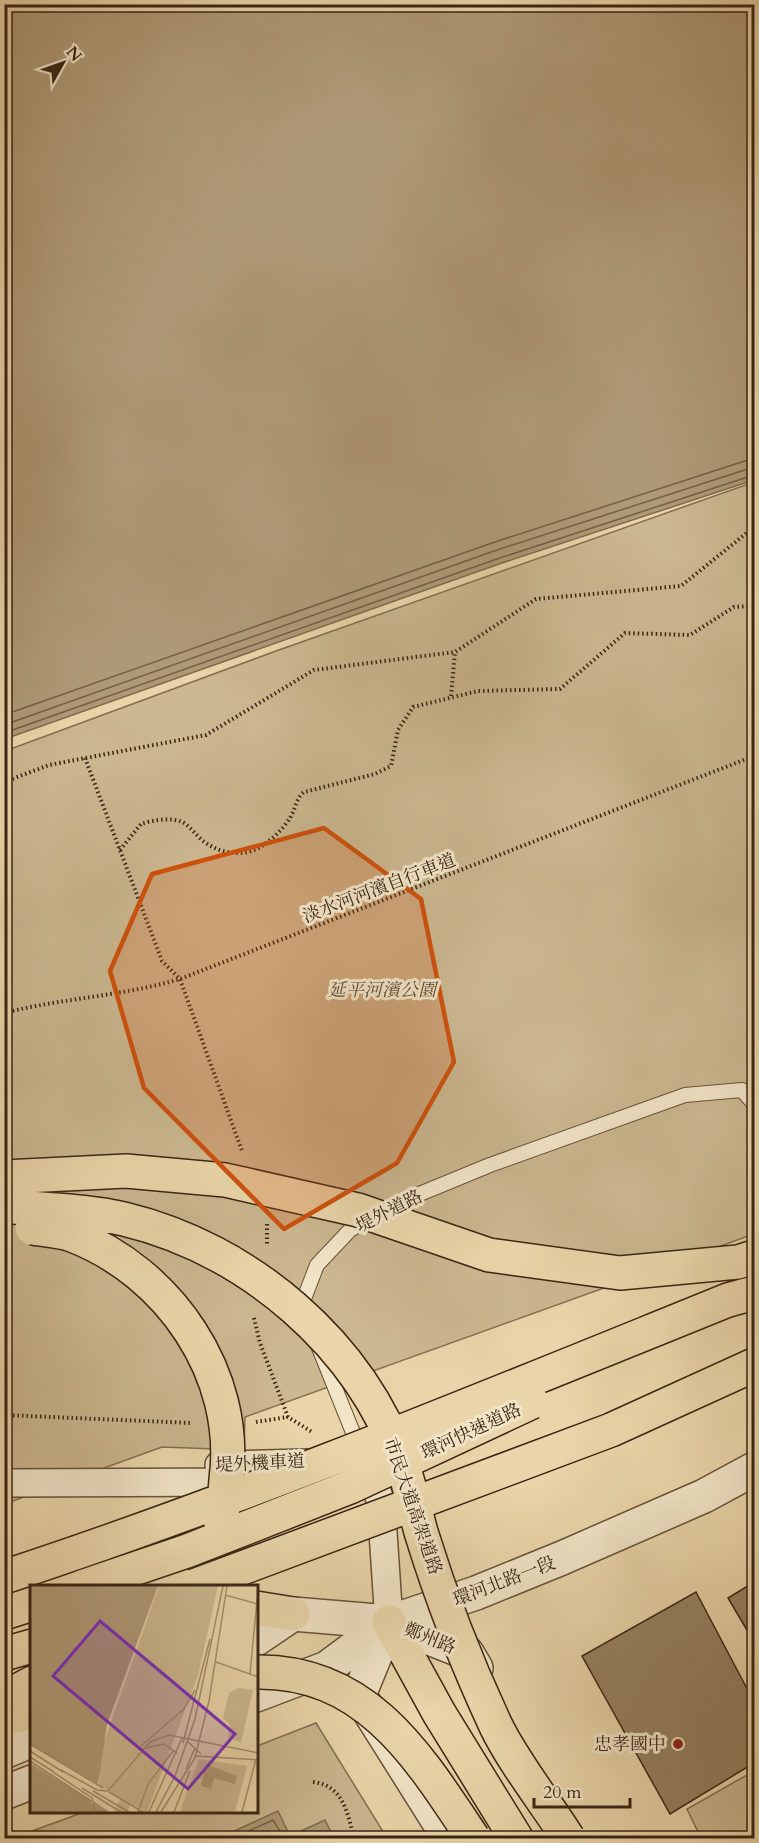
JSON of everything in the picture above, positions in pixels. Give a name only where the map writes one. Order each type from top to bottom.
[{"type":"highway","points":[[4,1177],[126,1171],[225,1180],[358,1210],[489,1255],[620,1274],[738,1262],[754,1257]]},
{"type":"highway","name":"市民大道高架道路","points":[[4,1206],[123,1219],[175,1235],[221,1257],[270,1287],[310,1322],[343,1358],[377,1408],[402,1465],[422,1534],[458,1633],[497,1728],[568,1839]]},
{"type":"highway","points":[[4,1223],[71,1235],[108,1253],[146,1278],[174,1307],[201,1350],[217,1387],[228,1431],[228,1463],[222,1514],[209,1549],[185,1585]]},
{"type":"highway","points":[[4,1577],[142,1532],[297,1474],[728,1300],[754,1293]]},
{"type":"highway","name":"環河快速道路","points":[[90,1585],[187,1551],[351,1487],[521,1407],[754,1308]]},
{"type":"highway","points":[[199,1585],[611,1431],[754,1365]]},
{"type":"highway","points":[[4,1613],[30,1605]]},
{"type":"highway","points":[[258,1608],[293,1614]]},
{"type":"highway","points":[[389,1622],[439,1713],[516,1839]]},
{"type":"highway","points":[[4,1654],[30,1647]]},
{"type":"highway","points":[[258,1672],[279,1671],[327,1683],[369,1707],[414,1751],[473,1839]]},
{"type":"highway","points":[[4,1698],[30,1684]]},
{"type":"highway","points":[[4,1712],[30,1701]]},
{"type":"highway","points":[[4,1718],[30,1712]]},
{"type":"street","name":"堤外機車道","points":[[4,1467],[302,1465],[332,1454],[365,1460]]},
{"type":"street","name":"堤外機車道","points":[[4,1483],[315,1481],[365,1460]]},
{"type":"street","name":"堤外道路","points":[[365,1460],[381,1502],[389,1622]]},
{"type":"street","name":"環河北路一段","points":[[258,1694],[327,1668],[389,1622],[476,1593],[562,1558],[704,1496],[754,1469]]},
{"type":"street","points":[[258,1639],[293,1614],[389,1622]]},
{"type":"street","name":"鄭州路","points":[[449,1839],[360,1695],[389,1622],[467,1653],[580,1839]]},
{"type":"street","points":[[4,1752],[30,1741]]},
{"type":"street","points":[[4,1792],[30,1783]]},
{"type":"lane","name":"堤外道路","points":[[365,1460],[347,1422],[302,1304],[317,1265],[350,1230],[400,1202],[490,1165],[685,1095],[742,1090],[754,1104]]},
{"type":"lane","points":[[365,1460],[733,1312],[754,1288]]},
{"type":"path","points":[[4,782],[49,765],[206,735],[314,670],[455,652],[536,599],[681,586],[754,527]]},
{"type":"path","points":[[120,850],[141,824],[173,819],[186,824],[217,850],[230,853],[255,850],[279,832],[291,817],[299,796],[304,792],[375,774],[392,766],[398,730],[413,707],[451,697],[511,688],[560,689],[625,633],[690,635],[734,607],[754,606]]},
{"type":"path","points":[[451,697],[455,652]]},
{"type":"path","name":"淡水河河濱自行車道","points":[[4,1013],[37,1005],[142,990],[180,980],[754,756]]},
{"type":"path","points":[[85,758],[162,961],[180,980]]},
{"type":"path","points":[[4,1415],[201,1423]]},
{"type":"path","points":[[246,1423],[288,1417]]},
{"type":"path","points":[[313,1782],[331,1787],[339,1795],[348,1812],[354,1839]]},
{"type":"highlighted area","points":[[324,828],[421,899],[454,1062],[397,1163],[284,1229],[144,1088],[110,971],[152,874]]},
{"type":"green space","name":"延平河濱公園","points":[[754,482],[754,1234],[245,1417],[244,1450],[162,1447],[5,1504],[5,751],[276,651]]},
{"type":"green space","points":[[316,1723],[387,1838],[13,1838],[81,1813],[258,1813],[258,1746]]},
{"type":"green space","points":[[754,1771],[754,1838],[701,1838],[687,1809]]},
{"type":"water","points":[[5,4],[754,5],[754,480],[499,564],[5,739]]},
{"type":"water","points":[[278,1811],[290,1836],[325,1820],[334,1838],[219,1838]]},
{"type":"building","points":[[754,1582],[754,1642],[728,1598]]},
{"type":"building","points":[[696,1592],[754,1702],[754,1763],[670,1814],[582,1656]]},
{"type":"place","name":"忠孝國中","points":[[678,1744]]}]
